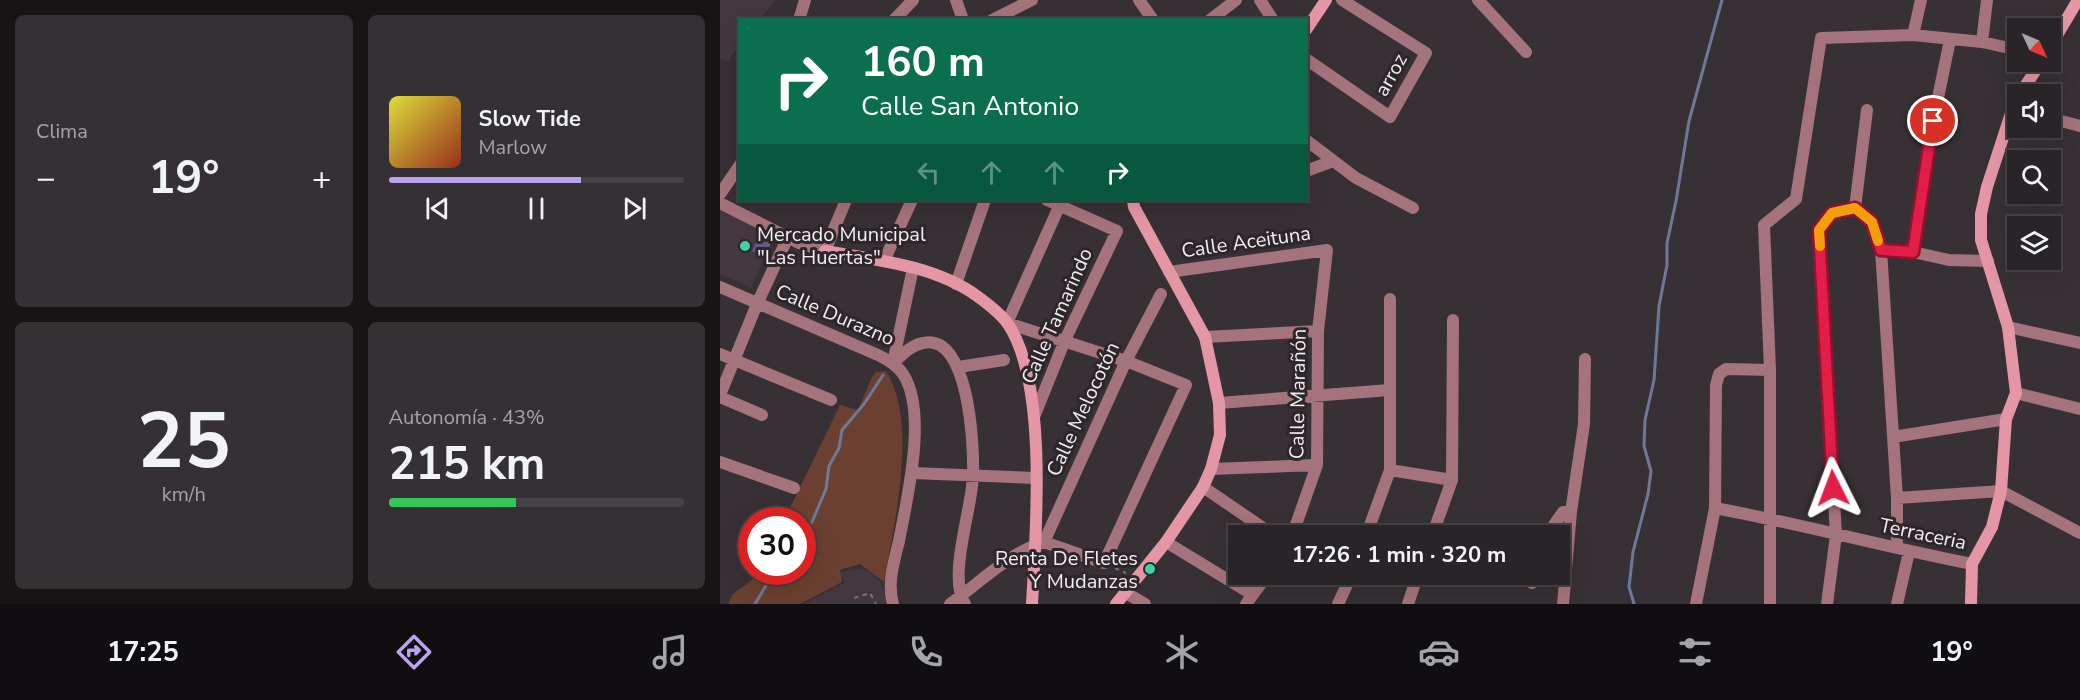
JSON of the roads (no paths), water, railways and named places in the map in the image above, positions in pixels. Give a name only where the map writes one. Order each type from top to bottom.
[{"type":"street","points":[[800,18],[805,0]]},
{"type":"street","points":[[896,18],[913,0]]},
{"type":"street","points":[[956,0],[962,18]]},
{"type":"street","points":[[996,18],[1032,0]]},
{"type":"street","points":[[1139,0],[1152,18]]},
{"type":"street","points":[[1213,18],[1236,0]]},
{"type":"street","points":[[1260,0],[1272,18]]},
{"type":"street","points":[[1308,27],[1326,0]]},
{"type":"street","name":"arroz","points":[[1308,60],[1390,117],[1426,53],[1342,0]]},
{"type":"street","points":[[1478,0],[1526,52]]},
{"type":"street","points":[[1913,35],[1922,0]]},
{"type":"street","points":[[1982,42],[1987,0]]},
{"type":"street","points":[[2061,29],[2078,0]]},
{"type":"street","points":[[1770,604],[1770,370],[1764,225],[1796,198],[1821,38],[1913,35],[1982,42],[2007,48]]},
{"type":"street","points":[[1913,252],[1929,141],[1950,40]]},
{"type":"street","points":[[1855,208],[1867,110]]},
{"type":"street","points":[[2061,121],[2080,126]]},
{"type":"street","points":[[1971,604],[1972,564],[1992,527],[2001,491],[2006,419],[2016,393],[2008,327],[1981,240],[1981,214],[1987,187],[2007,130]]},
{"type":"street","points":[[1308,142],[1356,178],[1413,208]]},
{"type":"street","points":[[1308,170],[1333,161]]},
{"type":"street","points":[[720,194],[738,168]]},
{"type":"street","points":[[825,251],[846,201]]},
{"type":"street","points":[[884,261],[912,201]]},
{"type":"street","points":[[956,284],[985,201]]},
{"type":"street","points":[[1116,604],[1166,542],[1203,488],[1212,468],[1220,435],[1220,403],[1205,337],[1134,207],[1133,201]]},
{"type":"street","points":[[1032,604],[1039,544],[1034,417],[1021,354],[1007,322],[1061,202]]},
{"type":"street","name":"Calle Tamarindo","points":[[1034,417],[1065,340],[1117,231],[1061,202]]},
{"type":"street","points":[[720,203],[808,247],[884,261],[937,275],[976,295],[1007,322],[1126,361],[1186,385],[1104,564],[1039,544],[1010,560],[959,602]]},
{"type":"street","points":[[1827,604],[1836,535],[1819,230],[1832,213],[1855,208]]},
{"type":"street","points":[[1855,208],[1872,222],[1881,250],[1897,498],[1903,550],[1897,604]]},
{"type":"street","points":[[762,415],[720,396],[757,304],[788,237]]},
{"type":"street","name":"Calle Aceituna","points":[[1169,272],[1327,250]]},
{"type":"street","name":"Calle Marañón","points":[[1296,525],[1317,465],[1318,332],[1327,250]]},
{"type":"street","points":[[1881,250],[1913,252],[1949,260],[1988,261]]},
{"type":"street","points":[[893,604],[890,585],[912,473],[914,440],[911,398],[904,375],[892,363],[913,268]]},
{"type":"street","name":"Calle Durazno","points":[[720,287],[892,363],[914,346],[925,342],[936,343],[948,352],[958,367]]},
{"type":"street","name":"Calle Melocotón","points":[[1039,544],[1126,361],[1161,294]]},
{"type":"street","points":[[1370,525],[1390,470],[1390,299]]},
{"type":"street","points":[[1436,525],[1452,480],[1453,320]]},
{"type":"street","points":[[2008,327],[2080,343]]},
{"type":"street","points":[[1205,337],[1318,332]]},
{"type":"street","points":[[720,354],[831,400]]},
{"type":"street","points":[[1563,604],[1571,512],[1584,424],[1585,359]]},
{"type":"street","points":[[959,602],[959,565],[974,475],[966,392],[958,367],[1004,360]]},
{"type":"street","points":[[1696,604],[1715,508],[1716,385],[1719,374],[1726,369],[1770,370]]},
{"type":"street","points":[[1220,403],[1389,390]]},
{"type":"street","points":[[2016,393],[2080,409]]},
{"type":"street","points":[[1893,437],[2006,419]]},
{"type":"street","points":[[720,462],[794,488]]},
{"type":"street","points":[[1212,468],[1317,465]]},
{"type":"street","points":[[1390,470],[1452,480]]},
{"type":"street","points":[[912,473],[1036,478]]},
{"type":"street","points":[[1203,488],[1258,525]]},
{"type":"street","points":[[1897,498],[2001,491],[2080,533]]},
{"type":"street","name":"Terraceria","points":[[1715,508],[1771,518],[1836,535],[1972,564]]},
{"type":"street","points":[[1556,525],[1563,512],[1571,512]]},
{"type":"street","points":[[1166,542],[1250,600],[1260,585]]},
{"type":"street","points":[[1338,604],[1347,585]]},
{"type":"street","points":[[1408,604],[1414,585]]},
{"type":"street","points":[[1126,593],[1145,604]]},
{"type":"waterway","points":[[1634,604],[1629,587],[1633,552],[1648,494],[1651,471],[1644,446],[1645,420],[1654,380],[1659,306],[1667,265],[1667,243],[1689,121],[1722,0]]},
{"type":"waterway","points":[[816,513],[826,489],[829,466],[839,448],[842,430],[864,404],[883,375]]},
{"type":"waterway","points":[[755,604],[766,585]]},
{"type":"place","name":"Mercado Municipal \"Las Huertas\"","points":[[745,246]]},
{"type":"place","name":"Renta De Fletes Y Mudanzas","points":[[1150,569]]}]
